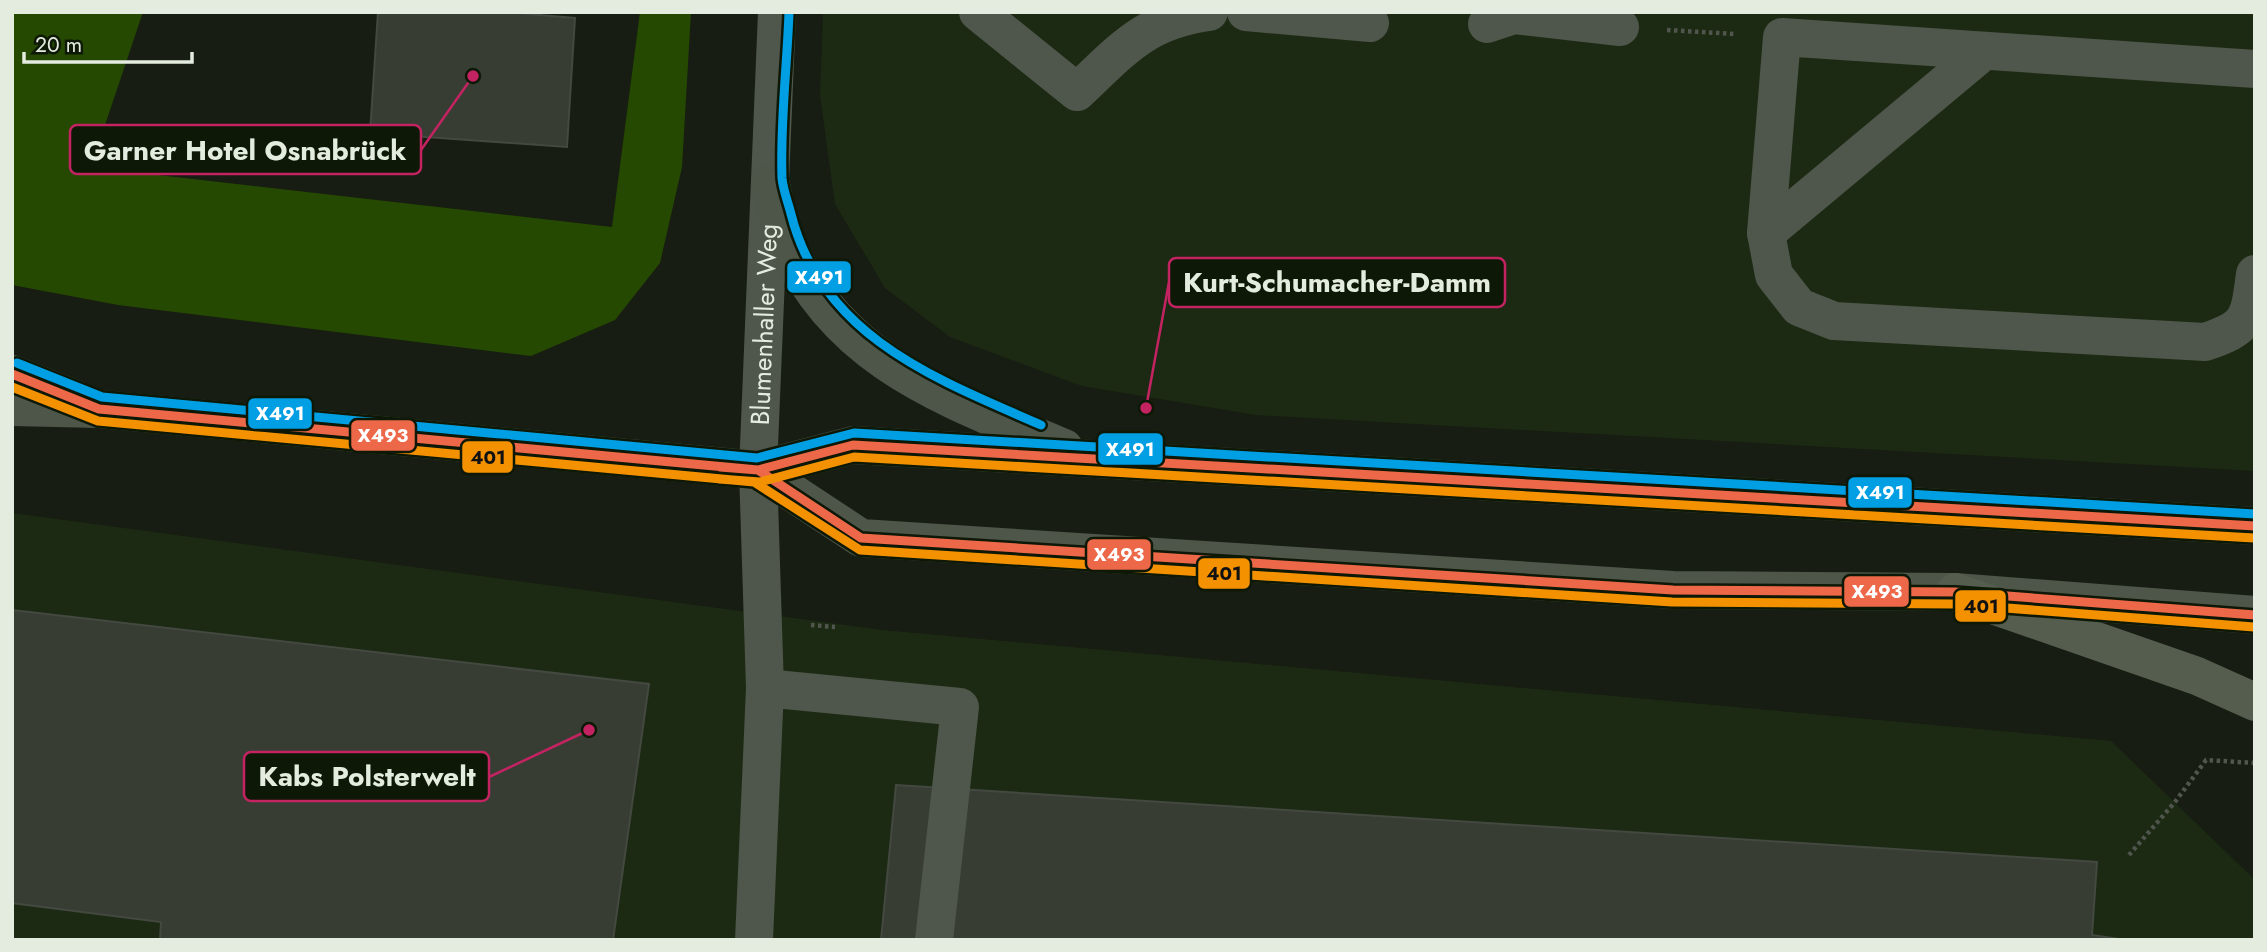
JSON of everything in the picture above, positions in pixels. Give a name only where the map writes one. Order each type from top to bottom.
[{"type":"highway","points":[[1955,592],[2197,676],[2255,702]]},
{"type":"main road","points":[[770,181],[785,240],[812,293],[859,344],[922,386],[1088,458]]},
{"type":"main road","points":[[12,374],[99,408]]},
{"type":"main road","points":[[12,407],[99,408],[758,470],[853,445],[2255,526]]},
{"type":"main road","points":[[758,470],[861,538],[1673,590],[1955,592],[2255,615]]},
{"type":"street","name":"Blumenhaller Weg","points":[[754,940],[765,688],[758,470],[777,12]]},
{"type":"street","points":[[978,12],[1077,92],[1139,35],[1178,17],[1209,12]]},
{"type":"street","points":[[1246,12],[1370,23]]},
{"type":"street","points":[[1487,24],[1514,15],[1620,27]]},
{"type":"street","points":[[2255,69],[1782,37],[1766,233],[1774,275],[1799,307],[1835,321],[2205,342],[2233,333],[2250,313],[2255,274]]},
{"type":"street","points":[[1766,233],[1984,51]]},
{"type":"street","points":[[765,688],[960,707],[934,940]]},
{"type":"path","points":[[1620,27],[1782,37]]},
{"type":"path","points":[[2129,855],[2175,803],[2206,760],[2255,763]]},
{"type":"shaded area","points":[[823,12],[2255,12],[2255,471],[1256,415],[1082,386],[950,337],[885,288],[835,204],[820,95]]},
{"type":"shaded area","points":[[12,513],[882,630],[2111,741],[2255,880],[2255,940],[12,940]]},
{"type":"green space","points":[[12,12],[143,12],[103,131],[132,172],[612,227],[640,12],[691,12],[682,167],[660,263],[615,320],[531,356],[118,305],[12,285]]},
{"type":"building","points":[[378,12],[505,12],[575,18],[567,147],[370,133]]},
{"type":"building","points":[[12,610],[649,684],[613,940],[160,940],[161,922],[12,903]]},
{"type":"building","points":[[896,785],[2097,862],[2092,935],[2126,940],[881,940]]},
{"type":"transit line","name":"X491","points":[[789,13],[782,178],[784,192],[806,256],[828,292],[856,323],[888,348],[962,390],[1041,425]]},
{"type":"transit line","name":"X491","points":[[17,363],[102,397],[757,458],[854,433],[2255,514]]},
{"type":"transit line","name":"X493","points":[[12,374],[99,409],[758,470],[861,538],[1673,590],[1955,592],[2255,615]]},
{"type":"transit line","name":"401","points":[[12,387],[98,421],[754,482],[860,550],[1672,602],[1954,604],[2254,627]]},
{"type":"transit line","name":"X493","points":[[720,467],[758,470],[853,445],[2255,526]]},
{"type":"transit line","name":"401","points":[[719,479],[760,482],[854,457],[2254,538]]},
{"type":"place","name":"Garner Hotel Osnabrück","points":[[473,76]]},
{"type":"place","name":"Kurt-Schumacher-Damm","points":[[1146,408]]},
{"type":"place","name":"Kabs Polsterwelt","points":[[589,730]]}]
